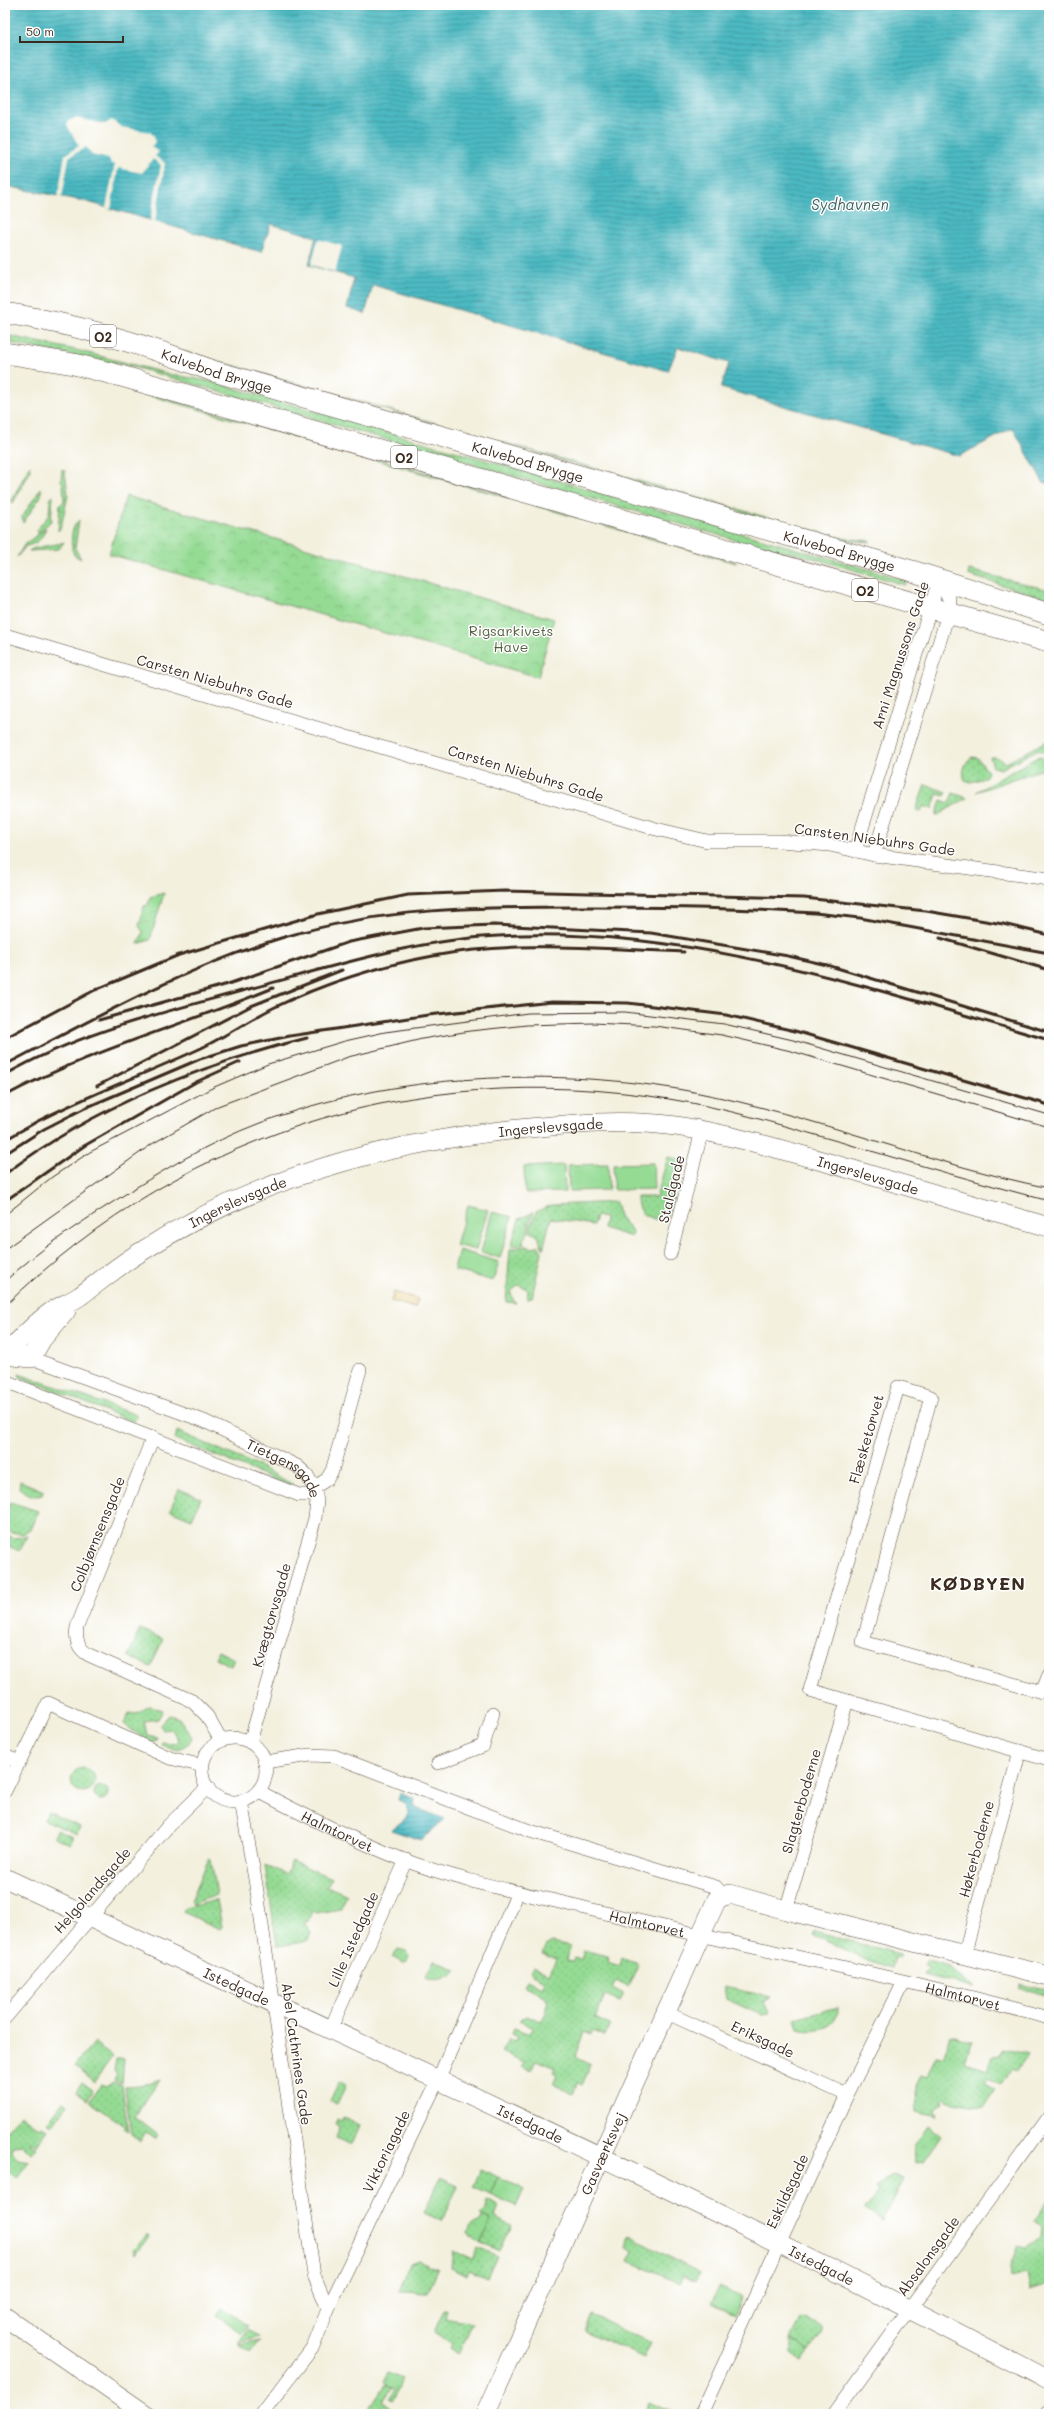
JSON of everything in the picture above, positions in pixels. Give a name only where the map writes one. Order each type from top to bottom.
[{"type":"main road","name":"Kalvebod Brygge","points":[[5,313],[66,325],[407,427],[939,580],[1049,614]]},
{"type":"main road","name":"O2","points":[[5,354],[74,364],[121,376],[942,607],[997,627],[1049,642]]},
{"type":"main road","points":[[942,607],[1049,620]]},
{"type":"main road","points":[[997,627],[1049,651]]},
{"type":"street","name":"Arni Magnussons Gade","points":[[874,855],[942,607],[939,580]]},
{"type":"street","name":"Arni Magnussons Gade","points":[[855,850],[942,607],[939,580]]},
{"type":"street","name":"Carsten Niebuhrs Gade","points":[[5,635],[656,829],[707,841],[779,841],[830,845],[874,855],[1049,879]]},
{"type":"street","name":"Ingerslevsgade","points":[[6,1355],[38,1323],[77,1298],[138,1253],[212,1211],[273,1184],[354,1158],[445,1138],[545,1126],[632,1122],[702,1131],[780,1149],[1049,1227]]},
{"type":"street","name":"Staldgade","points":[[670,1254],[702,1131]]},
{"type":"street","name":"Ingerslevsgade","points":[[31,1358],[42,1339],[77,1298]]},
{"type":"street","name":"Tietgensgade","points":[[5,1381],[153,1437],[298,1495],[315,1492],[307,1475],[297,1466],[237,1436],[159,1403],[31,1358],[6,1355]]},
{"type":"street","points":[[315,1492],[332,1471],[360,1370]]},
{"type":"street","name":"Flæsketorvet","points":[[1049,1675],[1042,1692],[863,1642],[931,1397],[898,1387],[810,1690],[1049,1760]]},
{"type":"street","name":"Colbjørnsensgade","points":[[153,1437],[77,1627],[78,1644],[89,1655],[192,1701],[207,1716],[221,1741]]},
{"type":"street","name":"Kvægtorvsgade","points":[[250,1742],[315,1518],[315,1492]]},
{"type":"street","name":"Slagterboderne","points":[[786,1910],[847,1701]]},
{"type":"street","points":[[5,1790],[48,1703],[170,1758],[203,1766]]},
{"type":"street","points":[[438,1763],[483,1746],[493,1713]]},
{"type":"street","points":[[234,1738],[250,1742],[260,1751],[265,1762],[265,1778],[258,1791],[241,1801],[222,1800],[208,1788],[203,1777],[203,1766],[209,1751],[221,1741],[234,1738]]},
{"type":"street","name":"Høkerboderne","points":[[964,1955],[1020,1751]]},
{"type":"street","points":[[265,1762],[310,1755],[340,1757],[483,1814],[564,1842],[716,1887],[723,1895],[730,1894],[786,1910],[1049,1976]]},
{"type":"street","points":[[5,1756],[19,1762]]},
{"type":"street","name":"Helgolandsgade","points":[[5,2018],[169,1825],[208,1788]]},
{"type":"street","name":"Halmtorvet","points":[[258,1791],[298,1813],[406,1860],[518,1892],[699,1936],[904,1982],[1049,2018]]},
{"type":"street","name":"Abel Cathrines Gade","points":[[241,1801],[274,2004],[314,2275],[328,2309]]},
{"type":"street","name":"Lille Istedgade","points":[[330,2030],[406,1860]]},
{"type":"street","name":"Istedgade","points":[[5,1878],[600,2155],[910,2308],[1049,2382]]},
{"type":"street","name":"Viktoriagade","points":[[262,2414],[313,2347],[328,2309],[438,2080],[518,1892]]},
{"type":"street","name":"Gasværksvej","points":[[485,2414],[699,1936],[717,1899],[723,1895]]},
{"type":"street","name":"Eskildsgade","points":[[701,2414],[847,2096],[904,1982]]},
{"type":"street","name":"Eriksgade","points":[[665,2012],[847,2096]]},
{"type":"street","name":"Absalonsgade","points":[[834,2414],[1049,2117]]},
{"type":"street","points":[[5,2317],[145,2414]]},
{"type":"street","points":[[5,2331],[124,2414]]},
{"type":"street","points":[[1046,2414],[1049,2411]]},
{"type":"green space","points":[[45,312],[801,527],[842,538],[871,541],[842,540],[801,529]]},
{"type":"green space","points":[[5,335],[80,351],[173,375],[209,381],[906,580],[905,585],[799,554],[767,549],[134,367],[5,342]]},
{"type":"green space","points":[[134,391],[142,391],[736,563]]},
{"type":"green space","points":[[30,465],[31,470],[13,503],[12,500]]},
{"type":"green space","points":[[62,469],[65,471],[68,495],[61,527],[58,531],[60,505],[64,501],[63,483],[61,481]]},
{"type":"green space","points":[[41,488],[41,496],[23,523],[22,517]]},
{"type":"green space","points":[[53,496],[51,521],[38,533],[37,529],[49,515],[50,499]]},
{"type":"green space","name":"Rigsarkivets Have","points":[[126,496],[554,619],[538,677],[109,554]]},
{"type":"green space","points":[[79,520],[75,548],[81,559],[74,555],[71,541],[72,532]]},
{"type":"green space","points":[[46,528],[39,540],[26,546],[17,557],[24,545]]},
{"type":"green space","points":[[64,542],[59,549],[29,551],[35,548]]},
{"type":"green space","points":[[969,570],[1049,590],[1049,599],[968,575]]},
{"type":"green space","points":[[1049,740],[1049,753],[1037,750],[1001,769],[993,767],[990,757],[996,757],[1006,763]]},
{"type":"green space","points":[[1039,756],[1049,762],[1049,767],[976,792]]},
{"type":"green space","points":[[972,757],[978,758],[988,772],[985,778],[971,782],[965,780],[963,774],[966,764]]},
{"type":"green space","points":[[925,785],[947,792],[945,796],[937,794],[932,809],[923,806],[921,812],[916,810]]},
{"type":"green space","points":[[953,793],[967,798],[936,816],[941,800],[949,803]]},
{"type":"green space","points":[[164,893],[150,940],[138,944],[143,932],[139,926],[144,906],[148,905],[150,897]]},
{"type":"green space","points":[[668,1157],[683,1160],[667,1218],[663,1221],[644,1215],[637,1203],[637,1197],[656,1197]]},
{"type":"green space","points":[[653,1163],[654,1189],[614,1190],[613,1164]]},
{"type":"green space","points":[[608,1164],[609,1190],[569,1191],[568,1165]]},
{"type":"green space","points":[[564,1165],[565,1192],[525,1193],[524,1167]]},
{"type":"green space","points":[[616,1202],[619,1216],[632,1232],[631,1237],[603,1228],[605,1218],[596,1216],[593,1225],[551,1218],[543,1249],[538,1236],[531,1232],[531,1224],[537,1211],[552,1205]]},
{"type":"green space","points":[[468,1205],[488,1210],[476,1250],[456,1245]]},
{"type":"green space","points":[[492,1212],[512,1217],[500,1258],[481,1252]]},
{"type":"green space","points":[[534,1212],[529,1223],[529,1232],[523,1239],[524,1244],[511,1246],[519,1219]]},
{"type":"green space","points":[[538,1245],[542,1252],[532,1297],[527,1300],[528,1290],[519,1285],[511,1291],[512,1298],[516,1303],[506,1302],[510,1249],[525,1246],[533,1248]]},
{"type":"green space","points":[[459,1250],[499,1262],[493,1281],[454,1270]]},
{"type":"green space","points":[[19,1374],[137,1415],[134,1422],[20,1377]]},
{"type":"green space","points":[[177,1431],[258,1466],[292,1484],[291,1486],[175,1439]]},
{"type":"green space","points":[[20,1481],[44,1491],[42,1495],[33,1495],[24,1492],[19,1488]]},
{"type":"green space","points":[[179,1489],[201,1498],[192,1519],[170,1510]]},
{"type":"green space","points":[[10,1502],[38,1511],[30,1530],[23,1534],[10,1532],[5,1527],[5,1515]]},
{"type":"green space","points":[[5,1533],[13,1538],[27,1536],[20,1551],[5,1545]]},
{"type":"green space","points":[[140,1629],[163,1639],[151,1667],[128,1656]]},
{"type":"green space","points":[[218,1651],[234,1659],[231,1666],[215,1658]]},
{"type":"green space","points":[[149,1706],[163,1710],[158,1719],[144,1721],[147,1735],[157,1737],[154,1743],[145,1739],[124,1724],[129,1713],[137,1714]]},
{"type":"green space","points":[[169,1715],[179,1718],[192,1737],[189,1743],[178,1750],[161,1745],[162,1742],[174,1744],[178,1740],[172,1729],[163,1730],[160,1725]]},
{"type":"green space","points":[[83,1768],[88,1769],[94,1775],[94,1785],[88,1791],[83,1792],[78,1791],[72,1785],[71,1780],[72,1775],[78,1769]]},
{"type":"green space","points":[[98,1786],[104,1786],[108,1790],[108,1796],[104,1800],[98,1800],[94,1796],[94,1790]]},
{"type":"green space","points":[[48,1812],[80,1827],[77,1834],[44,1820]]},
{"type":"green space","points":[[57,1830],[73,1837],[70,1844],[54,1837]]},
{"type":"green space","points":[[209,1858],[211,1859],[217,1895],[192,1904],[191,1901]]},
{"type":"green space","points":[[292,1861],[331,1878],[327,1886],[347,1895],[340,1909],[317,1913],[312,1911],[308,1921],[304,1923],[311,1932],[308,1941],[277,1946],[265,1865],[286,1874]]},
{"type":"green space","points":[[217,1900],[222,1927],[220,1929],[183,1912],[185,1908]]},
{"type":"green space","points":[[814,1932],[900,1954],[898,1958],[895,1957],[892,1969],[872,1962],[823,1939],[813,1936]]},
{"type":"green space","points":[[552,1942],[570,1946],[567,1961],[573,1962],[574,1958],[581,1960],[584,1950],[608,1956],[607,1962],[620,1966],[622,1958],[636,1962],[638,1966],[628,1986],[616,1980],[612,1988],[624,1994],[620,2002],[605,1996],[595,2018],[610,2025],[605,2036],[593,2031],[591,2035],[584,2032],[575,2056],[591,2065],[582,2085],[578,2083],[573,2094],[553,2084],[557,2074],[553,2072],[555,2068],[536,2060],[531,2071],[522,2067],[524,2062],[502,2052],[510,2039],[516,2041],[518,2036],[512,2033],[514,2028],[527,2033],[534,2027],[519,2020],[527,2015],[541,2021],[545,2014],[547,2009],[547,2000],[538,1992],[524,1986],[527,1980],[541,1987],[544,1981],[530,1974],[533,1967],[549,1974],[556,1959],[543,1954],[547,1945]]},
{"type":"green space","points":[[398,1949],[406,1951],[410,1956],[407,1962],[404,1963],[392,1957]]},
{"type":"green space","points":[[434,1960],[457,1970],[450,1976],[442,1979],[429,1979],[425,1977]]},
{"type":"green space","points":[[927,1960],[950,1966],[950,1968],[974,1987],[922,1975],[928,1967],[924,1965]]},
{"type":"green space","points":[[1021,1984],[1049,1991],[1049,1998],[1019,1987]]},
{"type":"green space","points":[[724,1987],[772,1997],[764,2001],[770,2014],[761,2015],[726,1999]]},
{"type":"green space","points":[[838,2007],[837,2015],[830,2025],[824,2028],[811,2030],[798,2028],[795,2019]]},
{"type":"green space","points":[[951,2035],[971,2041],[965,2063],[988,2070],[993,2055],[999,2056],[1002,2048],[1028,2055],[1016,2073],[1012,2070],[1000,2084],[989,2076],[985,2081],[996,2089],[984,2107],[948,2101],[946,2098],[942,2100],[943,2103],[935,2111],[937,2117],[917,2112],[916,2086],[921,2075],[927,2077],[936,2056],[943,2057]]},
{"type":"green space","points":[[94,2042],[112,2057],[94,2082],[74,2066]]},
{"type":"green space","points":[[116,2059],[124,2059],[122,2084],[114,2080],[117,2073],[114,2071]]},
{"type":"green space","points":[[160,2079],[134,2116],[158,2135],[155,2139],[146,2132],[140,2141],[131,2134],[125,2087],[140,2086]]},
{"type":"green space","points":[[339,2081],[346,2085],[337,2104],[330,2101]]},
{"type":"green space","points":[[113,2082],[122,2086],[128,2132],[123,2129],[125,2126],[89,2101],[101,2085],[106,2087]]},
{"type":"green space","points":[[82,2083],[93,2091],[87,2100],[76,2092]]},
{"type":"green space","points":[[63,2102],[67,2105],[52,2126],[47,2123]]},
{"type":"green space","points":[[20,2115],[39,2129],[42,2127],[48,2131],[37,2145],[31,2141],[30,2143],[36,2147],[31,2153],[23,2145],[13,2146],[12,2151],[18,2159],[29,2161],[17,2178],[5,2170],[5,2132]]},
{"type":"green space","points":[[343,2118],[360,2125],[352,2144],[335,2137],[339,2126],[335,2124],[337,2119],[342,2121]]},
{"type":"green space","points":[[928,2126],[941,2136],[923,2162],[915,2163],[914,2146]]},
{"type":"green space","points":[[481,2169],[498,2177],[490,2195],[473,2187]]},
{"type":"green space","points":[[893,2175],[903,2179],[882,2221],[865,2209],[878,2191],[875,2188]]},
{"type":"green space","points":[[498,2177],[524,2189],[516,2207],[490,2195]]},
{"type":"green space","points":[[440,2178],[458,2186],[442,2221],[424,2213]]},
{"type":"green space","points":[[1049,2199],[1049,2285],[1030,2291],[1027,2274],[1011,2277],[1010,2266],[1017,2246],[1026,2248],[1041,2238],[1042,2226],[1033,2221]]},
{"type":"green space","points":[[486,2200],[498,2206],[494,2216],[512,2225],[500,2251],[481,2242],[491,2220],[480,2215],[486,2209]]},
{"type":"green space","points":[[483,2216],[491,2220],[481,2242],[468,2234],[471,2225],[479,2222]]},
{"type":"green space","points":[[146,2234],[149,2236],[136,2254],[134,2250]]},
{"type":"green space","points":[[629,2236],[700,2273],[696,2282],[684,2276],[680,2283],[628,2261],[633,2251],[626,2248]]},
{"type":"green space","points":[[478,2247],[497,2256],[487,2278],[468,2270],[466,2275],[451,2268],[453,2251],[472,2260]]},
{"type":"green space","points":[[418,2260],[438,2269],[428,2292],[398,2291],[410,2263]]},
{"type":"green space","points":[[719,2287],[742,2297],[734,2315],[711,2304]]},
{"type":"green space","points":[[222,2308],[248,2326],[242,2333],[217,2315]]},
{"type":"green space","points":[[444,2310],[447,2310],[445,2318],[472,2323],[458,2354],[450,2348],[452,2344],[434,2332]]},
{"type":"green space","points":[[592,2315],[633,2336],[634,2335],[651,2343],[644,2358],[585,2331]]},
{"type":"green space","points":[[806,2318],[823,2327],[823,2331],[809,2351],[791,2338],[801,2319]]},
{"type":"green space","points":[[248,2329],[259,2337],[238,2343]]},
{"type":"green space","points":[[791,2338],[809,2351],[802,2361],[791,2353]]},
{"type":"green space","points":[[260,2341],[250,2353],[239,2345]]},
{"type":"green space","points":[[388,2373],[402,2379],[393,2401],[389,2399],[394,2390],[384,2382]]},
{"type":"green space","points":[[386,2384],[391,2388],[382,2401],[399,2414],[366,2414]]},
{"type":"green space","points":[[650,2402],[672,2412],[671,2414],[645,2414]]},
{"type":"sand","points":[[394,1292],[418,1299],[415,1308],[391,1301]]},
{"type":"water","name":"Sydhavnen","points":[[5,5],[1049,5],[1049,484],[1043,482],[1014,430],[1011,429],[959,456],[721,388],[729,363],[678,347],[668,371],[373,285],[365,314],[347,308],[354,278],[309,265],[316,237],[271,224],[261,252],[84,201],[5,186]]},
{"type":"water","points":[[400,1793],[415,1799],[414,1804],[416,1808],[445,1819],[421,1840],[391,1830],[405,1819],[409,1812],[405,1803],[398,1800]]},
{"type":"pier","points":[[75,118],[105,124],[112,120],[121,127],[150,132],[154,136],[155,142],[151,147],[159,152],[155,156],[165,163],[155,222],[150,220],[161,165],[153,159],[142,173],[118,168],[111,209],[106,208],[115,164],[111,164],[109,159],[92,155],[86,147],[69,157],[62,197],[58,196],[65,155],[79,146],[67,125],[68,121]]},
{"type":"pier","points":[[318,239],[342,246],[335,272],[311,265]]},
{"type":"tram line","points":[[5,1215],[52,1177],[90,1152],[212,1088],[268,1064],[345,1041],[385,1032],[528,1013],[625,1012],[724,1024],[793,1040],[1049,1115]]},
{"type":"tram line","points":[[5,1249],[152,1144],[218,1106],[348,1057],[422,1039],[470,1031],[527,1025],[593,1023],[654,1026],[722,1035],[791,1051],[1049,1127]]},
{"type":"tram line","points":[[5,1281],[30,1259],[57,1239],[113,1202],[184,1159],[240,1131],[310,1106],[363,1093],[418,1084],[474,1079],[531,1077],[587,1079],[641,1084],[694,1092],[783,1113],[960,1166],[1049,1188]]},
{"type":"tram line","points":[[5,1306],[77,1243],[155,1191],[237,1149],[323,1118],[412,1098],[503,1089],[597,1090],[692,1103],[768,1122],[1049,1201]]},
{"type":"railway","points":[[5,1038],[95,990],[179,955],[318,914],[408,895],[504,891],[804,898],[926,911],[1003,924],[1049,935]]},
{"type":"railway","points":[[5,1065],[140,995],[245,950],[281,938],[357,920],[432,911],[509,907],[672,908],[786,911],[860,918],[1049,953]]},
{"type":"railway","points":[[99,1020],[228,984],[349,942],[423,928],[494,925],[651,933],[788,956],[827,965],[1049,1032]]},
{"type":"railway","points":[[5,1075],[64,1046],[124,1024],[155,1015],[335,965],[424,945],[482,937],[554,935],[626,939],[698,949],[770,963],[841,980],[1049,1040]]},
{"type":"railway","points":[[940,938],[1049,970]]},
{"type":"railway","points":[[34,1123],[74,1103],[197,1050],[263,1013],[292,999],[351,977],[392,965],[433,956],[495,948],[558,947],[684,952]]},
{"type":"railway","points":[[97,1086],[251,1006],[342,970]]},
{"type":"railway","points":[[5,1096],[37,1080],[104,1051],[273,988]]},
{"type":"railway","points":[[5,1154],[44,1129],[85,1108],[200,1059],[241,1046],[290,1036],[428,1015],[552,1002],[628,1003],[726,1015],[795,1031],[1049,1105]]},
{"type":"railway","points":[[5,1174],[39,1150],[74,1129],[149,1091],[228,1061],[307,1038]]},
{"type":"railway","points":[[5,1201],[84,1146],[196,1082],[240,1062]]},
{"type":"railway","points":[[5,1140],[38,1121]]},
{"type":"district","name":"KØDBYEN","points":[[978,1583]]}]
